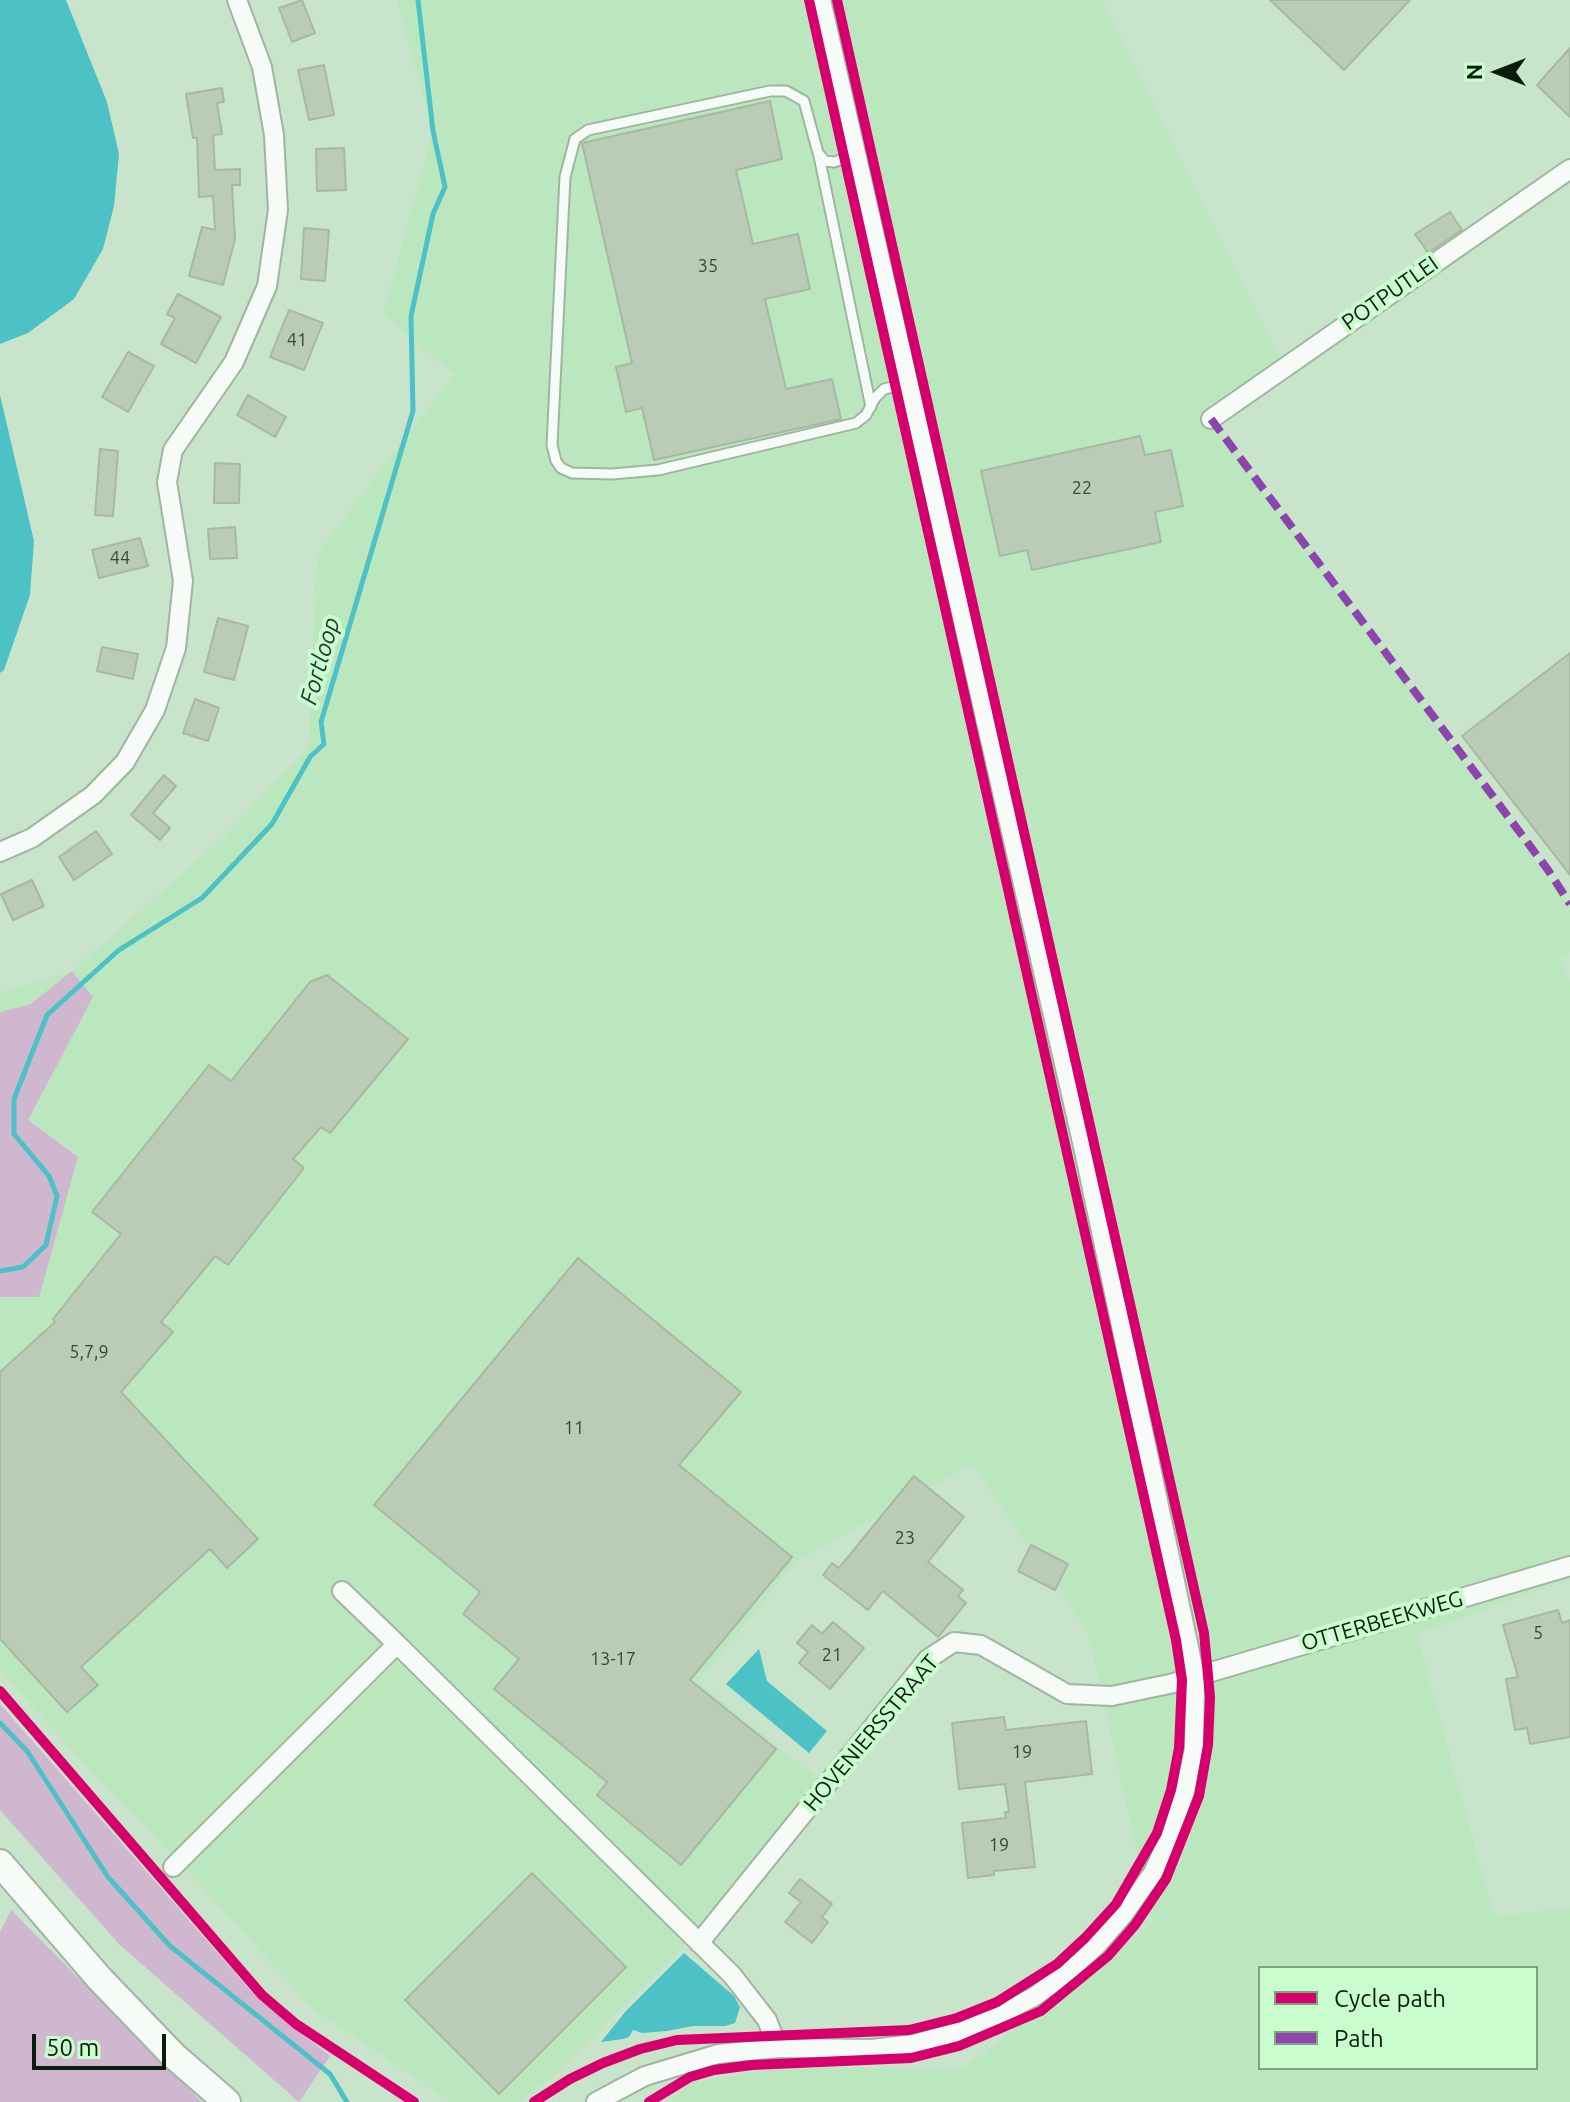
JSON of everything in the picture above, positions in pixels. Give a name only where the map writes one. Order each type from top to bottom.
[{"type":"main road","points":[[0,1863],[99,1978],[173,2055],[227,2102]]},
{"type":"street","points":[[0,852],[32,838],[93,795],[125,762],[155,710],[176,648],[183,581],[167,482],[173,450],[234,362],[267,286],[278,210],[274,135],[262,67],[237,0]]},
{"type":"street","points":[[596,2102],[645,2076],[718,2054],[778,2048],[872,2049],[914,2044],[961,2031],[1035,1996],[1067,1973],[1096,1946],[1153,1873],[1185,1791],[1194,1749],[1195,1676],[1084,1151],[821,0]]},
{"type":"street","name":"POTPUTLEI","points":[[1211,419],[1570,169]]},
{"type":"street","name":"OTTERBEEKWEG","points":[[1195,1676],[1570,1566]]},
{"type":"street","points":[[342,1591],[752,1997],[767,2020],[778,2048]]},
{"type":"street","name":"HOVENIERSSTRAAT","points":[[699,1943],[928,1659],[954,1642],[981,1645],[1067,1694],[1112,1696],[1195,1676]]},
{"type":"street","points":[[173,1867],[397,1644]]},
{"type":"lane","points":[[871,407],[818,153],[804,101],[786,91],[770,91],[588,130],[575,139],[565,177],[552,445],[561,468],[572,473],[612,474],[658,470],[856,423],[866,415],[884,389],[909,383]]},
{"type":"lane","points":[[818,153],[825,161],[834,162],[857,155]]},
{"type":"shaded area","points":[[397,0],[1102,0],[1284,366],[1211,419],[1570,908],[1570,952],[1559,958],[1570,983],[1570,1579],[1417,1634],[1494,1916],[1570,1908],[1570,2102],[670,2102],[692,2082],[782,2068],[964,2068],[1153,1923],[1088,1632],[972,1464],[795,1562],[698,1682],[819,1780],[683,1947],[550,2079],[519,2102],[451,2102],[317,2012],[155,1836],[86,1767],[0,1669],[0,993],[72,971],[225,836],[309,746],[317,554],[454,374],[383,314],[433,131]]},
{"type":"shaded area","points":[[72,971],[93,997],[28,1120],[78,1157],[39,1297],[0,1297],[0,1012],[31,1004]]},
{"type":"shaded area","points":[[0,1704],[250,1990],[330,2056],[299,2102],[120,1945],[0,1810]]},
{"type":"shaded area","points":[[11,1910],[202,2102],[0,2102],[0,1932]]},
{"type":"water","points":[[0,0],[66,0],[107,102],[119,154],[114,206],[103,249],[74,299],[28,333],[0,344]]},
{"type":"water","points":[[0,395],[34,541],[30,595],[4,670],[0,673]]},
{"type":"water","points":[[759,1649],[767,1681],[827,1731],[809,1753],[726,1684]]},
{"type":"water","points":[[684,1953],[734,1996],[740,2007],[735,2023],[642,2033],[633,2030],[629,2037],[601,2042],[626,2011]]},
{"type":"building","points":[[302,0],[315,33],[292,42],[279,8]]},
{"type":"building","points":[[1270,0],[1410,0],[1344,70]]},
{"type":"building","points":[[1570,48],[1570,117],[1537,85]]},
{"type":"building","points":[[324,65],[334,115],[309,120],[298,70]]},
{"type":"building","points":[[222,88],[224,102],[217,103],[222,134],[213,135],[215,170],[240,169],[240,185],[232,185],[235,239],[223,285],[189,276],[202,227],[215,230],[213,196],[199,197],[197,138],[193,138],[186,94]]},
{"type":"building","points":[[770,101],[782,159],[736,170],[753,244],[798,234],[810,289],[765,299],[786,389],[832,379],[841,419],[654,460],[642,408],[626,412],[616,367],[632,363],[582,143]]},
{"type":"building","points":[[344,148],[346,190],[317,191],[316,149]]},
{"type":"building","points":[[1450,212],[1462,230],[1428,253],[1415,234]]},
{"type":"building","points":[[304,228],[329,230],[325,281],[301,279]]},
{"type":"building","points":[[178,294],[221,317],[196,363],[161,344],[175,318],[167,314]]},
{"type":"building","points":[[289,310],[323,323],[304,370],[270,357]]},
{"type":"building","points":[[128,352],[154,366],[128,412],[102,397]]},
{"type":"building","points":[[248,395],[286,417],[275,437],[237,415]]},
{"type":"building","points":[[1140,436],[1145,455],[1171,450],[1183,506],[1155,512],[1161,542],[1032,570],[1027,550],[1000,556],[981,471]]},
{"type":"building","points":[[100,449],[118,451],[113,516],[95,515]]},
{"type":"building","points":[[215,463],[240,464],[239,503],[214,503]]},
{"type":"building","points":[[235,527],[237,558],[210,559],[208,529]]},
{"type":"building","points":[[140,538],[148,566],[99,578],[92,550]]},
{"type":"building","points":[[218,618],[248,626],[234,680],[204,672]]},
{"type":"building","points":[[102,647],[138,654],[133,679],[97,671]]},
{"type":"building","points":[[1570,653],[1570,875],[1462,736]]},
{"type":"building","points":[[195,699],[219,708],[208,741],[183,733]]},
{"type":"building","points":[[164,775],[176,786],[153,813],[170,828],[160,840],[131,815]]},
{"type":"building","points":[[96,831],[112,854],[74,880],[59,857]]},
{"type":"building","points":[[32,880],[44,906],[13,920],[1,894]]},
{"type":"building","points":[[327,975],[408,1039],[330,1133],[321,1127],[293,1159],[304,1168],[228,1265],[215,1256],[161,1322],[173,1332],[121,1392],[258,1539],[227,1568],[210,1549],[81,1667],[98,1685],[67,1712],[0,1639],[0,1372],[55,1322],[53,1319],[121,1234],[92,1212],[209,1065],[231,1081],[310,982]]},
{"type":"building","points":[[578,1258],[741,1392],[679,1465],[792,1557],[690,1680],[776,1749],[681,1865],[597,1795],[607,1782],[494,1689],[519,1659],[463,1614],[480,1592],[374,1505]]},
{"type":"building","points":[[914,1476],[964,1517],[928,1562],[963,1590],[958,1596],[966,1603],[938,1637],[883,1591],[868,1610],[823,1575],[832,1563],[839,1568]]},
{"type":"building","points":[[1031,1545],[1068,1564],[1055,1590],[1018,1571]]},
{"type":"building","points":[[1558,1610],[1562,1623],[1570,1620],[1570,1737],[1530,1744],[1527,1728],[1515,1730],[1506,1679],[1518,1677],[1503,1625]]},
{"type":"building","points":[[833,1622],[864,1648],[830,1689],[799,1663],[808,1652],[797,1643],[812,1625],[822,1634]]},
{"type":"building","points":[[1004,1717],[1006,1730],[1086,1721],[1092,1774],[1025,1782],[1035,1867],[994,1871],[994,1875],[968,1878],[962,1823],[1006,1818],[1005,1812],[1009,1812],[1005,1784],[959,1789],[952,1723]]},
{"type":"building","points":[[532,1873],[626,1967],[499,2094],[405,2000]]},
{"type":"building","points":[[800,1879],[832,1904],[822,1917],[828,1922],[812,1943],[785,1922],[801,1902],[789,1893]]},
{"type":"waterway","name":"Fortloop","points":[[0,1271],[23,1267],[46,1245],[57,1196],[49,1176],[14,1134],[14,1099],[47,1015],[119,950],[202,898],[272,824],[310,757],[324,744],[321,722],[413,411],[411,316],[433,214],[445,187],[433,131],[418,0]]},
{"type":"waterway","points":[[0,1723],[27,1751],[108,1877],[170,1946],[330,2074],[347,2102]]},
{"type":"marked path","points":[[1211,419],[1548,870],[1570,904]]},
{"type":"cycle path","points":[[534,2102],[603,2063],[677,2040],[909,2030],[957,2018],[997,2002],[1057,1964],[1116,1904],[1157,1833],[1171,1790],[1179,1748],[1182,1680],[1176,1640],[809,0]]},
{"type":"cycle path","points":[[649,2102],[690,2077],[714,2070],[752,2065],[911,2058],[959,2046],[1041,2011],[1108,1956],[1135,1925],[1166,1879],[1199,1796],[1208,1745],[1210,1697],[1204,1633],[837,0]]},
{"type":"cycle path","points":[[0,1691],[262,1995],[296,2024],[414,2102]]}]
